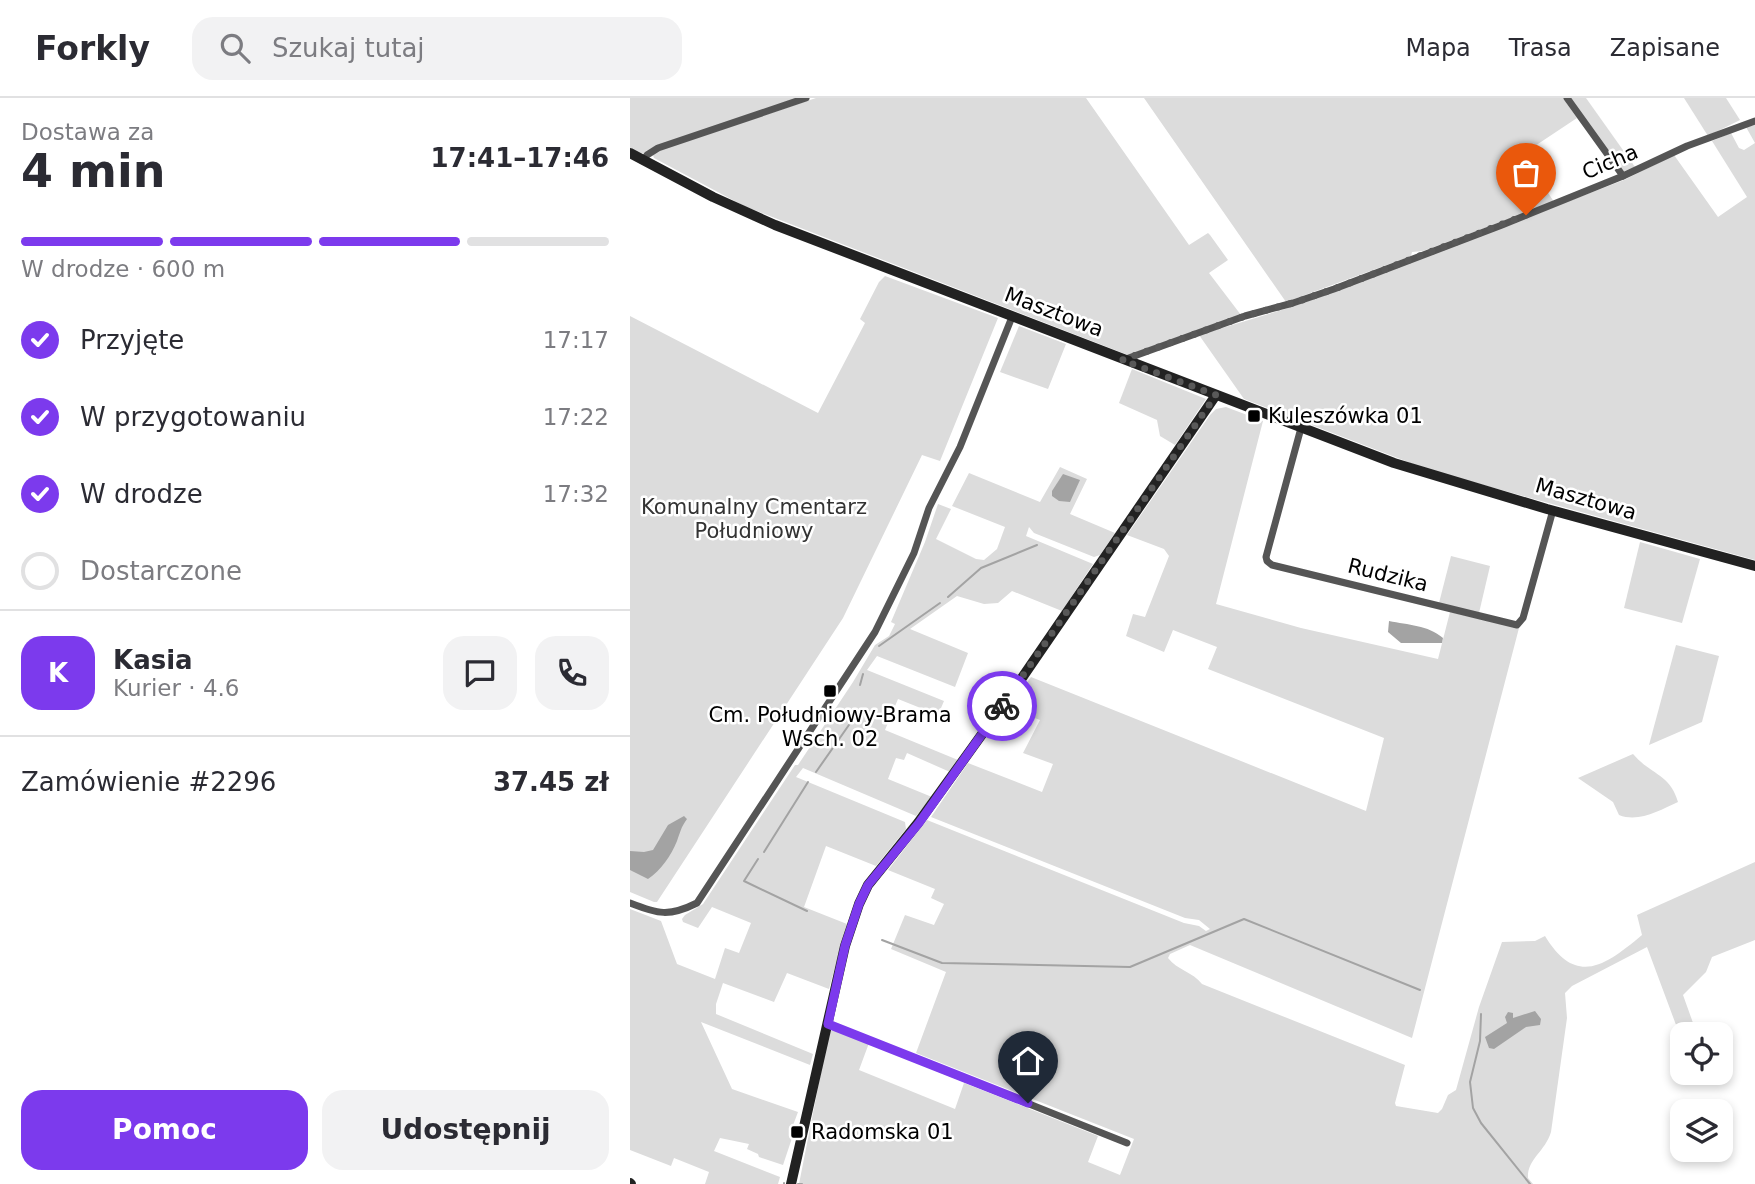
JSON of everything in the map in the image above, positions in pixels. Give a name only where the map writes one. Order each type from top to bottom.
[{"type":"street","points":[[643,160],[658,148],[806,98]]},
{"type":"street","points":[[1567,98],[1623,176]]},
{"type":"street","name":"Cicha","points":[[1122,360],[1245,316],[1334,289],[1623,176],[1679,150],[1755,121]]},
{"type":"street","name":"Masztowa","points":[[630,153],[762,220],[1301,428],[1405,466],[1755,566]]},
{"type":"street","points":[[630,903],[664,914],[679,912],[697,903],[856,663],[875,632],[914,553],[929,508],[960,447],[1012,317]]},
{"type":"street","points":[[791,1184],[845,946],[868,885],[919,823],[1011,694],[1216,395]]},
{"type":"street","name":"Rudzika","points":[[1301,428],[1266,557],[1269,564],[1517,625],[1523,618],[1553,510]]},
{"type":"street","points":[[828,1024],[1128,1143]]},
{"type":"green space","points":[[630,98],[797,98],[641,154],[630,148]]},
{"type":"green space","points":[[816,98],[1086,98],[1189,245],[1208,233],[1228,260],[1209,273],[1241,315],[1128,355],[744,206],[654,158],[653,155],[660,150]]},
{"type":"green space","points":[[1144,98],[1563,98],[1577,118],[1523,154],[1554,202],[1423,251],[1412,252],[1411,256],[1286,302]]},
{"type":"green space","points":[[1570,98],[1586,98],[1635,167],[1622,172]]},
{"type":"green space","points":[[1684,98],[1726,98],[1740,120],[1708,136]]},
{"type":"green space","points":[[1755,125],[1755,143],[1746,127]]},
{"type":"green space","points":[[1731,133],[1739,148],[1744,150],[1755,143],[1755,560],[1429,470],[1244,399],[1199,335],[1295,306],[1624,180],[1674,155],[1718,217],[1747,197],[1712,141]]},
{"type":"green space","name":"Komunalny Cmentarz Południowy","points":[[885,276],[998,318],[940,461],[922,455],[843,618],[657,902],[654,902],[630,892],[630,316],[818,413],[865,323],[860,319],[879,282]]},
{"type":"green space","points":[[1019,326],[1066,344],[1048,389],[1000,372]]},
{"type":"green space","points":[[1132,369],[1206,399],[1175,445],[1160,436],[1157,420],[1119,403]]},
{"type":"green space","points":[[1226,407],[1263,421],[1216,604],[1301,628],[1438,659],[1450,612],[1519,628],[1412,1038],[1190,945],[1170,954],[1168,958],[1172,962],[1202,984],[1405,1065],[1396,1106],[1438,1113],[1448,1095],[1456,1090],[1479,1007],[1502,942],[1535,941],[1545,936],[1568,962],[1591,966],[1616,955],[1642,935],[1637,915],[1755,862],[1755,940],[1712,957],[1706,972],[1683,995],[1693,1022],[1675,1022],[1647,947],[1572,986],[1565,993],[1567,1018],[1551,1132],[1528,1171],[1528,1178],[1533,1184],[799,1184],[829,1032],[833,1030],[869,1043],[859,1070],[955,1109],[964,1083],[1098,1136],[1088,1162],[1120,1175],[1134,1139],[916,1053],[946,972],[891,949],[905,915],[934,925],[944,904],[931,898],[935,889],[888,870],[927,820],[1184,923],[1199,926],[1206,931],[1210,929],[1199,920],[1185,918],[931,817],[968,763],[1042,792],[1053,764],[1023,753],[1040,720],[1008,708],[1031,677],[1366,811],[1384,738],[1208,669],[1217,647],[1173,630],[1164,652],[1126,636],[1133,614],[1145,617],[1169,556],[1164,549],[1127,535],[1216,409]]},
{"type":"green space","points":[[1060,467],[1087,479],[1070,514],[1115,533],[1100,555],[1094,557],[1034,533],[1029,527],[1026,536],[1093,564],[1062,611],[1012,591],[998,603],[984,604],[957,596],[910,629],[968,653],[955,687],[877,656],[867,670],[944,701],[938,715],[898,699],[885,730],[958,760],[950,772],[907,753],[904,760],[896,758],[888,779],[932,797],[916,816],[803,768],[796,777],[905,822],[906,829],[876,866],[826,846],[804,907],[847,924],[829,989],[787,973],[774,1002],[723,983],[716,1004],[716,1014],[813,1054],[810,1065],[701,1022],[732,1089],[798,1112],[789,1136],[792,1138],[783,1165],[759,1157],[747,1149],[749,1144],[720,1138],[714,1151],[780,1177],[778,1184],[705,1184],[709,1172],[674,1158],[671,1166],[630,1150],[630,909],[661,921],[677,964],[715,979],[725,948],[739,953],[751,923],[712,907],[698,928],[683,922],[682,919],[703,904],[795,765],[798,765],[875,645],[889,636],[895,624],[891,622],[938,504],[951,509],[936,539],[976,559],[984,560],[997,549],[1005,527],[952,506],[969,473],[1040,502]]},
{"type":"green space","points":[[1640,542],[1700,559],[1682,623],[1624,608]]},
{"type":"green space","points":[[1451,556],[1490,566],[1479,613],[1439,603]]},
{"type":"green space","points":[[1676,645],[1719,656],[1702,722],[1649,745]]},
{"type":"green space","points":[[1633,754],[1665,780],[1678,802],[1649,814],[1627,817],[1619,815],[1613,802],[1578,778]]},
{"type":"shaded area","points":[[1063,474],[1080,480],[1070,502],[1059,501],[1052,496],[1052,491]]},
{"type":"shaded area","points":[[1389,621],[1431,630],[1443,638],[1442,643],[1401,643],[1388,632]]},
{"type":"shaded area","points":[[684,816],[687,819],[675,847],[657,871],[648,879],[630,870],[630,851],[653,850],[668,825]]},
{"type":"shaded area","points":[[1535,1011],[1541,1019],[1540,1025],[1526,1027],[1494,1049],[1489,1048],[1485,1037],[1507,1023],[1505,1017],[1508,1012],[1513,1013],[1513,1018]]},
{"type":"waterway","points":[[948,597],[981,568],[1037,545]]},
{"type":"waterway","points":[[879,646],[940,603]]},
{"type":"waterway","points":[[860,685],[863,674]]},
{"type":"waterway","points":[[816,772],[851,722]]},
{"type":"waterway","points":[[764,852],[808,782]]},
{"type":"waterway","points":[[758,859],[744,881],[807,911]]},
{"type":"waterway","points":[[882,940],[942,963],[1130,967],[1244,919],[1420,990]]},
{"type":"waterway","points":[[1481,1014],[1480,1041],[1470,1082],[1473,1108],[1481,1123],[1530,1184]]},
{"type":"way so far","points":[[1002,706],[1216,395],[1122,360],[1245,316],[1334,289],[1526,215]]},
{"type":"place","name":"Kuleszówka 01","points":[[1254,416]]},
{"type":"place","name":"Cm. Południowy-Brama Wsch. 02","points":[[830,691]]},
{"type":"place","name":"Radomska 01","points":[[797,1132]]},
{"type":"route","points":[[1002,706],[919,823],[868,885],[845,946],[828,1024],[1028,1103]]}]
